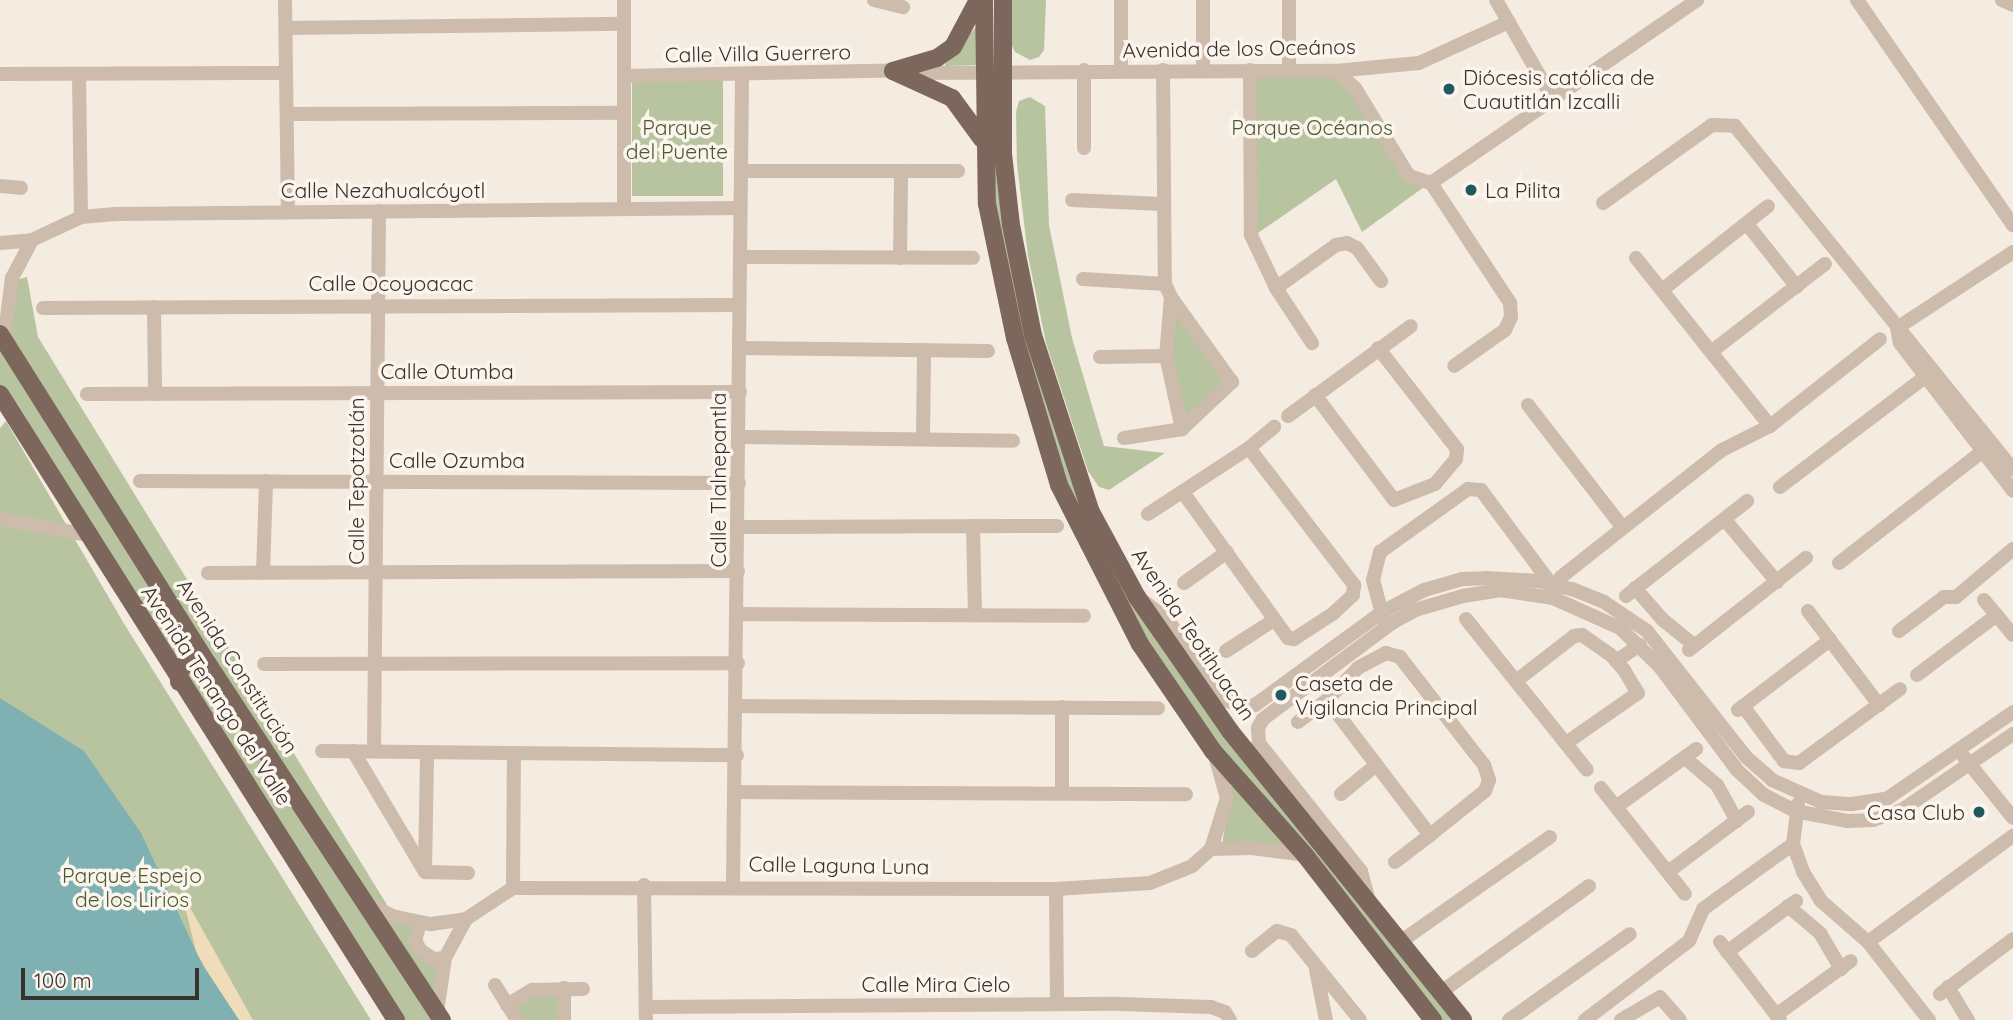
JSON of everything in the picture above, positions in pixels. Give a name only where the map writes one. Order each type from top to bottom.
[{"type":"main road","points":[[893,71],[937,58],[953,47],[978,0]]},
{"type":"main road","name":"Avenida Teotihuacán","points":[[984,0],[982,70],[987,204],[1014,338],[1059,485],[1140,644],[1213,751],[1305,855],[1433,1020]]},
{"type":"main road","name":"Avenida Teotihuacán","points":[[1003,0],[1003,154],[1011,225],[1033,335],[1091,512],[1137,597],[1230,731],[1464,1020]]},
{"type":"main road","points":[[893,71],[936,87],[952,98],[984,142]]},
{"type":"main road","name":"Avenida Constitución","points":[[2,338],[208,664],[439,1016]]},
{"type":"main road","name":"Avenida Tenango del Valle","points":[[0,394],[179,682],[396,1020]]},
{"type":"main road","points":[[161,653],[169,657],[182,654],[189,634]]},
{"type":"main road","points":[[179,682],[184,664],[193,659],[208,664]]},
{"type":"street","points":[[285,0],[288,211]]},
{"type":"street","points":[[624,0],[624,208]]},
{"type":"street","points":[[874,0],[903,7]]},
{"type":"street","points":[[1121,0],[1121,69]]},
{"type":"street","points":[[1203,0],[1203,70]]},
{"type":"street","points":[[1289,0],[1289,70]]},
{"type":"street","points":[[1496,0],[1554,101]]},
{"type":"street","points":[[1431,184],[1697,0]]},
{"type":"street","points":[[1857,0],[2013,225]]},
{"type":"street","points":[[2002,0],[2013,5]]},
{"type":"street","name":"Avenida de los Oceános","points":[[1002,69],[1336,71],[1419,63],[1509,22]]},
{"type":"street","points":[[286,28],[624,24]]},
{"type":"street","name":"Calle Villa Guerrero","points":[[624,76],[742,76],[1002,69]]},
{"type":"street","points":[[1084,70],[1084,148]]},
{"type":"street","points":[[1163,70],[1163,204],[1168,290],[1166,356],[1182,429]]},
{"type":"street","points":[[1250,70],[1251,235],[1276,288],[1312,343]]},
{"type":"street","points":[[1336,71],[1355,88],[1409,176],[1431,184],[1510,303],[1511,317],[1505,330],[1454,366]]},
{"type":"street","points":[[0,74],[286,73]]},
{"type":"street","points":[[79,74],[81,218]]},
{"type":"street","name":"Calle Tlalnepantla","points":[[733,885],[738,706],[742,76]]},
{"type":"street","points":[[287,114],[624,113]]},
{"type":"street","points":[[1603,203],[1712,125],[1735,127],[2013,469]]},
{"type":"street","points":[[741,171],[958,171]]},
{"type":"street","points":[[900,258],[901,172]]},
{"type":"street","points":[[0,186],[21,188]]},
{"type":"street","points":[[1072,200],[1163,204]]},
{"type":"street","points":[[1662,290],[1768,206]]},
{"type":"street","name":"Calle Nezahualcóyotl","points":[[0,243],[32,240],[81,218],[288,211],[740,208]]},
{"type":"street","name":"Calle Tepotzotlán","points":[[374,751],[379,211]]},
{"type":"street","points":[[1747,224],[1797,287]]},
{"type":"street","points":[[2,338],[6,278],[32,240]]},
{"type":"street","points":[[1276,288],[1336,245],[1347,243],[1357,248],[1381,281]]},
{"type":"street","points":[[1897,327],[2013,253]]},
{"type":"street","points":[[741,257],[973,258]]},
{"type":"street","points":[[1636,258],[1770,426]]},
{"type":"street","points":[[1711,352],[1825,264]]},
{"type":"street","points":[[1083,279],[1168,290],[1232,382],[1182,429],[1124,438]]},
{"type":"street","name":"Calle Ocoyoacac","points":[[43,308],[378,303],[740,305]]},
{"type":"street","points":[[154,307],[155,394]]},
{"type":"street","points":[[1288,416],[1411,326]]},
{"type":"street","points":[[1897,327],[1900,343],[2013,491]]},
{"type":"street","points":[[1567,588],[1580,563],[1623,528],[1722,450],[1770,426],[1880,339]]},
{"type":"street","points":[[740,348],[988,351]]},
{"type":"street","points":[[1315,395],[1394,500],[1435,484],[1456,459],[1457,449],[1378,348]]},
{"type":"street","points":[[923,438],[924,350]]},
{"type":"street","points":[[1100,356],[1166,356]]},
{"type":"street","points":[[1780,487],[1926,376]]},
{"type":"street","name":"Calle Otumba","points":[[87,394],[740,392]]},
{"type":"street","points":[[1528,405],[1623,528]]},
{"type":"street","points":[[1148,514],[1184,494],[1274,427]]},
{"type":"street","points":[[739,438],[1013,441]]},
{"type":"street","points":[[1184,494],[1285,635],[1294,639],[1334,614],[1353,595],[1354,585],[1249,448]]},
{"type":"street","points":[[1839,563],[1983,451]]},
{"type":"street","name":"Calle Ozumba","points":[[140,481],[739,483]]},
{"type":"street","points":[[263,573],[266,481]]},
{"type":"street","points":[[1435,484],[1448,503]]},
{"type":"street","points":[[1385,628],[1373,580],[1380,552],[1468,489],[1481,490],[1542,569],[1640,645],[1737,770],[1764,795],[1795,811],[1848,821],[1873,820],[1902,810],[2013,734]]},
{"type":"street","points":[[1748,501],[1631,592],[1691,648],[1806,558]]},
{"type":"street","points":[[0,519],[88,535]]},
{"type":"street","points":[[1724,520],[1777,582]]},
{"type":"street","points":[[973,526],[975,615]]},
{"type":"street","points":[[739,527],[1058,526]]},
{"type":"street","points":[[1899,631],[1944,597],[1956,597],[2013,548]]},
{"type":"street","points":[[1184,583],[1227,552]]},
{"type":"street","points":[[208,573],[738,571]]},
{"type":"street","points":[[1137,597],[1166,618],[1228,701],[1244,707],[1255,705],[1382,612],[1424,590],[1462,579],[1567,588],[1627,615],[1647,631],[1746,757],[1772,780],[1801,796],[1852,804],[1888,798],[2013,712]]},
{"type":"street","points":[[1298,722],[1327,700],[1354,662],[1385,628],[1415,610],[1500,590],[1567,588]]},
{"type":"street","points":[[1984,600],[2013,635]]},
{"type":"street","points":[[1808,611],[1879,705]]},
{"type":"street","points":[[738,614],[1084,616]]},
{"type":"street","points":[[1334,614],[1350,634]]},
{"type":"street","points":[[1917,675],[1997,615]]},
{"type":"street","points":[[1466,619],[1587,770]]},
{"type":"street","points":[[1226,651],[1274,620]]},
{"type":"street","points":[[1647,631],[1662,621]]},
{"type":"street","points":[[1516,681],[1574,636],[1589,638],[1643,689],[1566,743]]},
{"type":"street","points":[[1830,640],[1740,708],[1784,761],[1799,763],[1900,689]]},
{"type":"street","points":[[1616,661],[1640,645]]},
{"type":"street","points":[[1370,905],[1362,871],[1257,736],[1263,719],[1354,662],[1386,653],[1400,657],[1485,765],[1489,780],[1485,791],[1395,862]]},
{"type":"street","points":[[264,664],[738,663]]},
{"type":"street","points":[[1327,700],[1430,835]]},
{"type":"street","points":[[738,706],[1158,708]]},
{"type":"street","points":[[1062,708],[1062,793]]},
{"type":"street","points":[[1746,757],[1768,741]]},
{"type":"street","points":[[1959,750],[2013,818]]},
{"type":"street","points":[[322,751],[737,755]]},
{"type":"street","points":[[353,751],[425,872]]},
{"type":"street","points":[[1213,751],[1227,797],[1211,849],[1252,848],[1305,855]]},
{"type":"street","points":[[425,872],[427,752]]},
{"type":"street","points":[[439,1016],[445,958],[466,919],[513,888],[514,753]]},
{"type":"street","points":[[1616,807],[1691,754],[1742,816],[1668,872]]},
{"type":"street","points":[[1341,794],[1376,765]]},
{"type":"street","points":[[1717,785],[1737,770]]},
{"type":"street","points":[[1601,788],[1685,894]]},
{"type":"street","points":[[737,792],[1186,794]]},
{"type":"street","points":[[1801,796],[1795,811],[1793,844],[1821,901],[1868,942],[1929,1020]]},
{"type":"street","points":[[1868,942],[2013,836]]},
{"type":"street","points":[[1400,942],[1550,837]]},
{"type":"street","points":[[1585,1020],[1689,941],[1703,909],[1793,844]]},
{"type":"street","name":"Calle Laguna Luna","points":[[513,888],[733,885],[1056,889],[1150,883],[1192,866],[1211,849]]},
{"type":"street","points":[[425,872],[468,873]]},
{"type":"street","points":[[644,885],[646,1013]]},
{"type":"street","points":[[1441,992],[1590,886]]},
{"type":"street","points":[[1056,889],[1058,1003]]},
{"type":"street","points":[[366,903],[392,916],[420,923],[466,919]]},
{"type":"street","points":[[1792,904],[1820,933],[1846,965],[1778,1018],[1724,947],[1792,904]]},
{"type":"street","points":[[1820,933],[1841,920]]},
{"type":"street","points":[[420,923],[415,940],[420,950],[434,959],[445,958]]},
{"type":"street","points":[[1252,951],[1284,930],[1360,1020]]},
{"type":"street","points":[[1509,1020],[1630,934]]},
{"type":"street","points":[[1969,1020],[1944,991],[2013,939]]},
{"type":"street","points":[[1315,965],[1325,1019]]},
{"type":"street","points":[[495,985],[517,1020]]},
{"type":"street","points":[[564,988],[564,1020]]},
{"type":"street","points":[[507,1004],[532,990],[583,989]]},
{"type":"street","points":[[1615,998],[1624,1017],[1660,997],[1680,1020]]},
{"type":"street","name":"Calle Mira Cielo","points":[[646,1013],[1058,1003],[1119,1004],[1228,1016]]},
{"type":"street","points":[[1004,1004],[1007,1020]]},
{"type":"street","points":[[1119,1004],[1121,1020]]},
{"type":"street","points":[[1325,1019],[1334,1005],[1347,1005]]},
{"type":"green space","points":[[1010,0],[1046,0],[1044,50],[1039,57],[1030,60],[1015,52],[1010,41]]},
{"type":"green space","points":[[981,21],[977,65],[945,66],[946,62]]},
{"type":"green space","name":"Parque Océanos","points":[[1252,69],[1348,70],[1424,187],[1362,232],[1336,179],[1255,235]]},
{"type":"green space","name":"Parque del Puente","points":[[632,80],[723,80],[723,196],[632,196]]},
{"type":"green space","points":[[993,90],[999,92],[1028,325],[1133,597],[1460,1020],[1438,1020],[1186,706],[1080,526],[1023,358],[991,203]]},
{"type":"green space","points":[[1030,97],[1045,106],[1049,225],[1072,338],[1104,446],[1165,453],[1109,490],[1099,487],[1088,471],[1046,343],[1028,256],[1017,164],[1016,112],[1019,101]]},
{"type":"green space","points":[[27,277],[38,337],[392,913],[368,900],[7,340],[16,280]]},
{"type":"green space","points":[[1174,309],[1230,375],[1184,420],[1170,354]]},
{"type":"green space","points":[[0,336],[188,645],[179,655],[172,656],[0,392]]},
{"type":"green space","name":"Parque Espejo de los Lirios","points":[[6,421],[123,622],[371,1020],[0,1020],[0,428]]},
{"type":"green space","points":[[198,661],[440,1020],[397,1020],[182,668]]},
{"type":"green space","points":[[1232,781],[1293,846],[1222,845]]},
{"type":"green space","points":[[383,916],[414,927],[413,934],[441,962],[434,1002]]},
{"type":"green space","points":[[560,990],[562,1020],[520,1020],[511,1005],[532,992]]},
{"type":"sand","points":[[184,902],[192,911],[253,1020],[239,1020],[210,976],[196,952]]},
{"type":"water","points":[[0,698],[84,751],[141,833],[202,964],[239,1020],[0,1020]]},
{"type":"place","name":"Diócesis católica de Cuautitlán Izcalli","points":[[1449,89]]},
{"type":"place","name":"La Pilita","points":[[1471,190]]},
{"type":"place","name":"Caseta de Vigilancia Principal","points":[[1281,695]]},
{"type":"place","name":"Casa Club","points":[[1979,812]]}]
